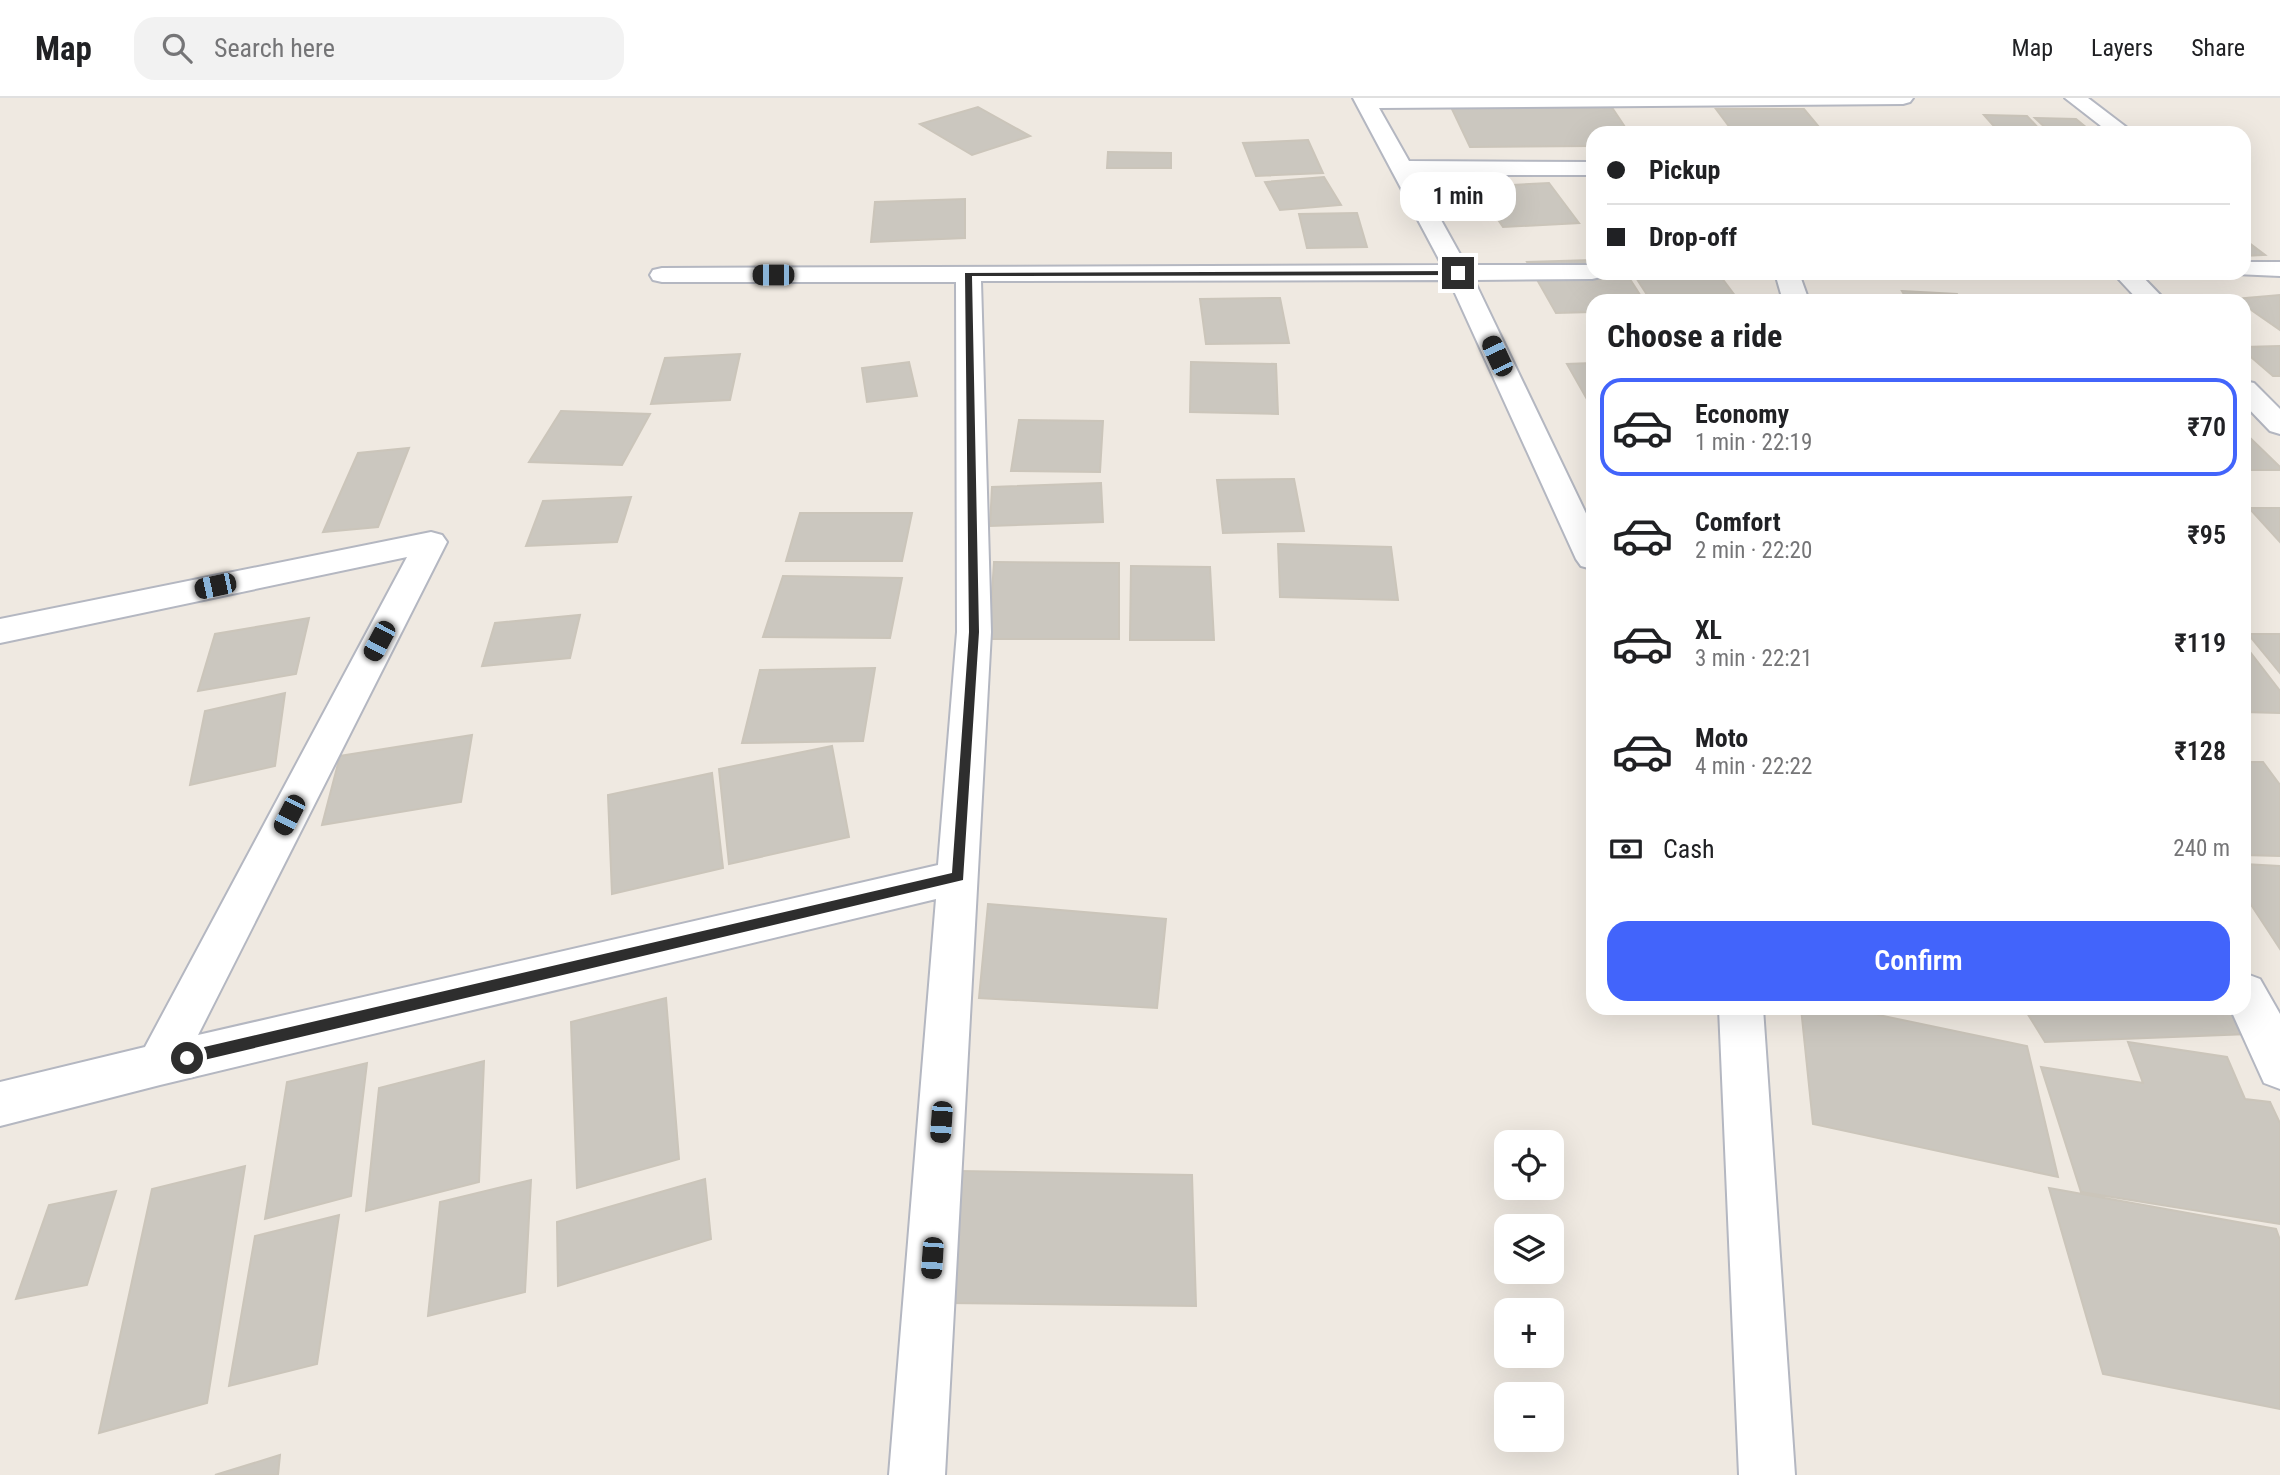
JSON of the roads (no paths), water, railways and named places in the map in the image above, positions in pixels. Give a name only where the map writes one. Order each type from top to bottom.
[{"type":"street","points":[[1586,546],[1458,273],[1364,100],[1903,98]]},
{"type":"street","points":[[2075,98],[2113,126]]},
{"type":"street","points":[[1401,168],[1586,168]]},
{"type":"street","points":[[2251,269],[2280,269]]},
{"type":"street","points":[[662,275],[1586,272]]},
{"type":"street","points":[[917,1475],[974,632],[968,274]]},
{"type":"street","points":[[2131,280],[2146,294]]},
{"type":"street","points":[[2251,399],[2264,417]]},
{"type":"street","points":[[0,631],[431,542],[160,1064]]},
{"type":"street","points":[[0,1104],[958,877]]},
{"type":"street","points":[[2261,1009],[2280,1068]]},
{"type":"street","points":[[1741,1015],[1767,1475]]}]
